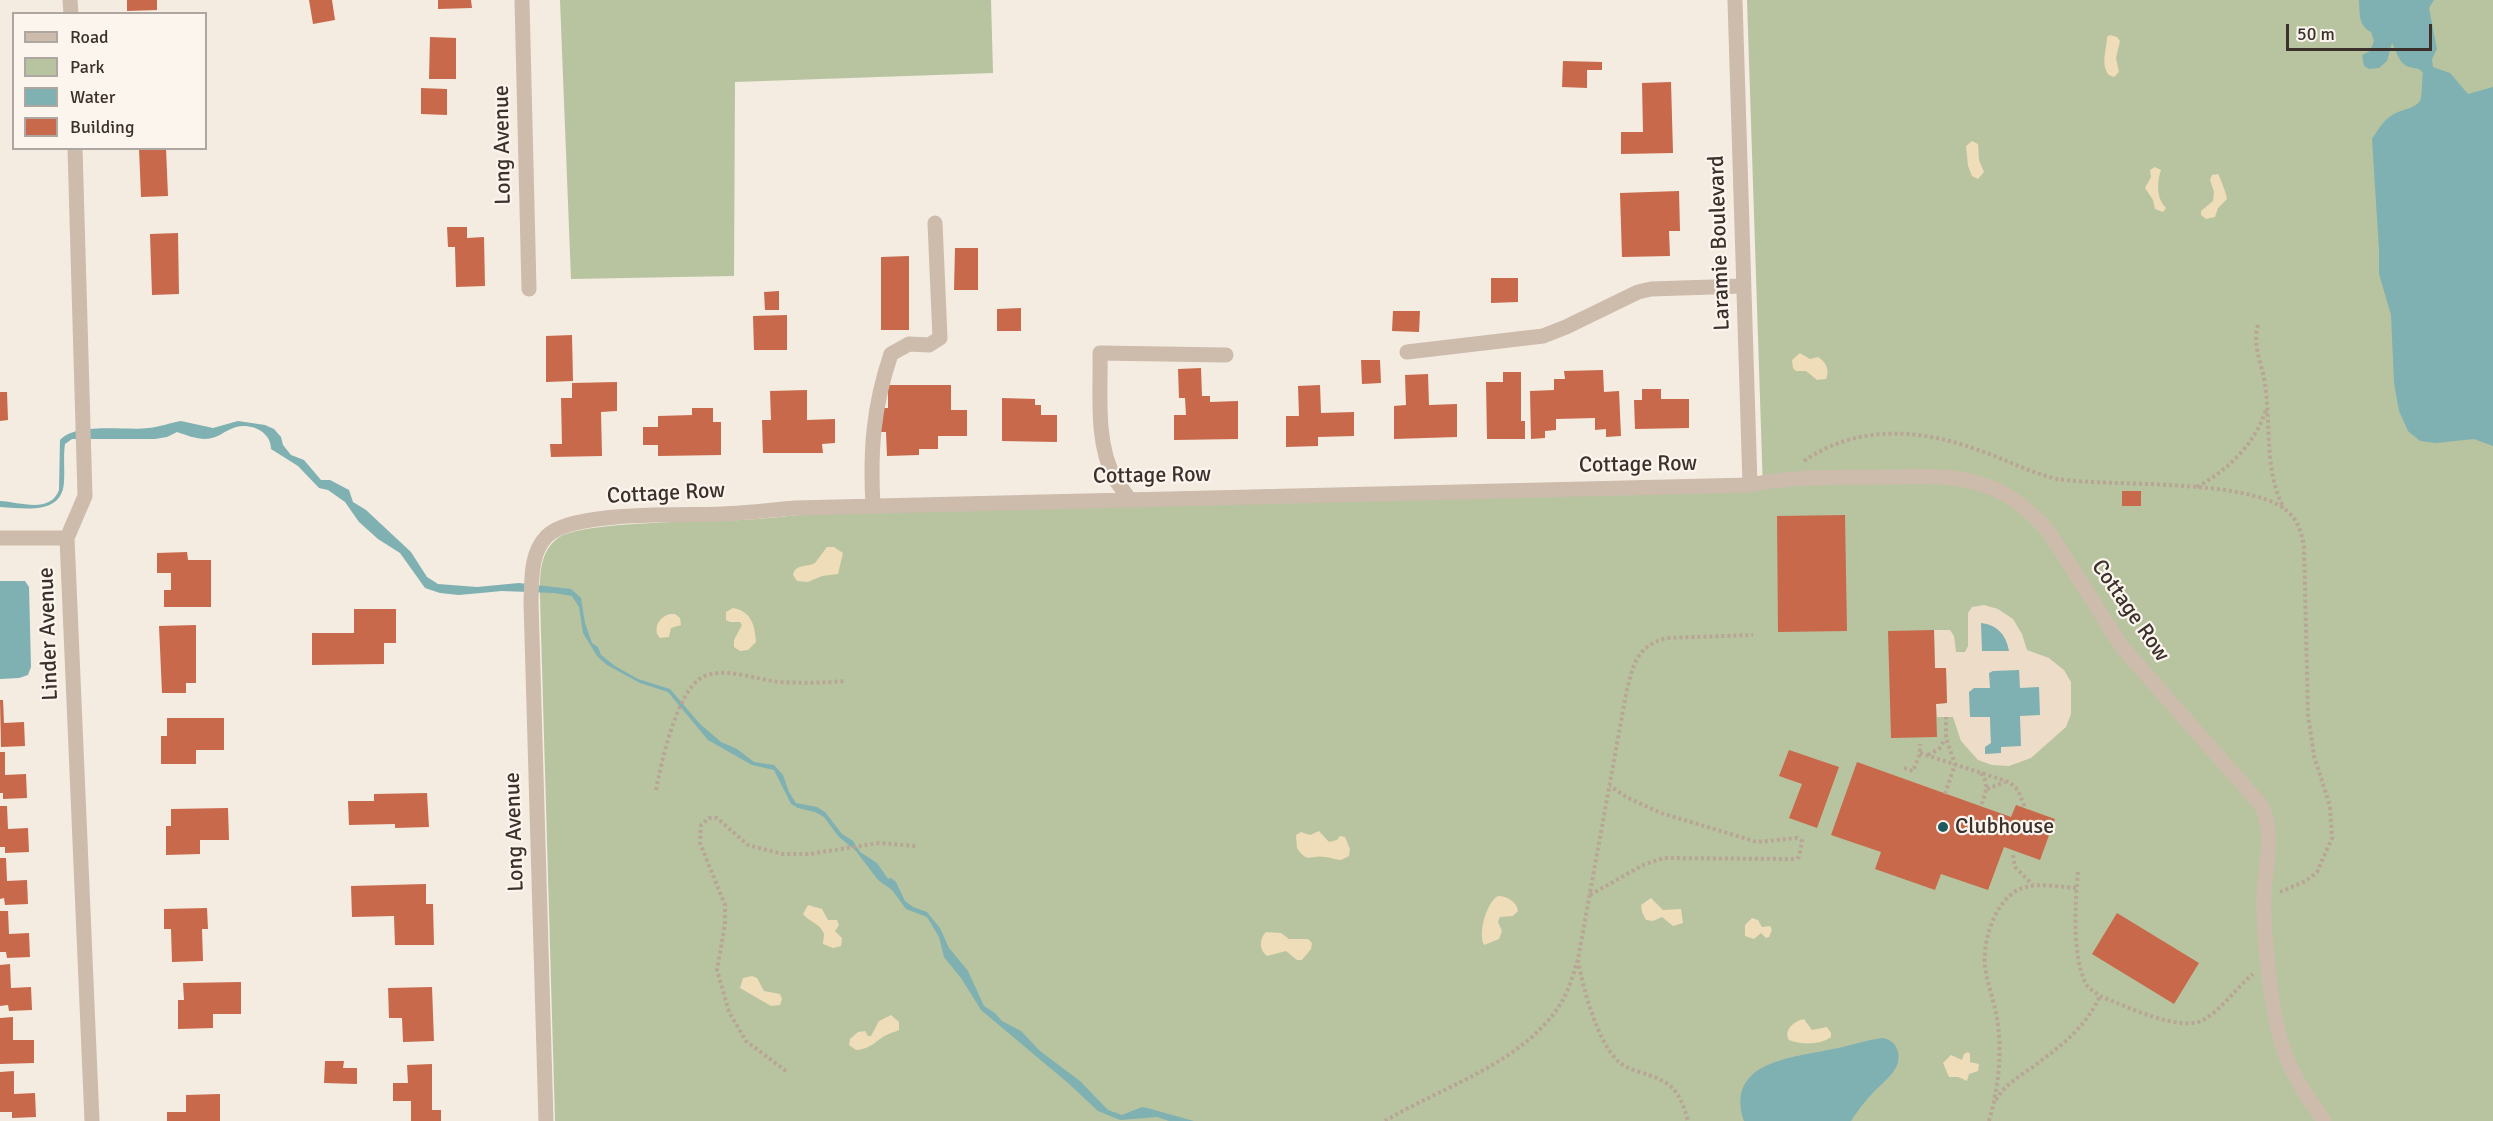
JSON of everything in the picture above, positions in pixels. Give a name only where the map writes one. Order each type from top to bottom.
[{"type":"street","name":"Long Avenue","points":[[522,0],[529,289]]},
{"type":"street","name":"Laramie Boulevard","points":[[1735,0],[1750,485]]},
{"type":"street","name":"Linder Avenue","points":[[75,150],[85,496],[67,538],[92,1121]]},
{"type":"street","points":[[873,506],[871,471],[874,425],[879,387],[891,354],[909,344],[929,345],[940,338],[935,223]]},
{"type":"street","points":[[1407,352],[1543,336],[1638,292],[1651,289],[1743,285]]},
{"type":"street","points":[[1130,500],[1114,477],[1107,456],[1101,425],[1100,353],[1226,355]]},
{"type":"street","name":"Cottage Row","points":[[542,542],[559,528],[598,519],[873,506],[1750,485],[1783,478],[1940,477],[1986,485],[2006,494],[2027,509],[2049,532],[2122,647],[2260,805],[2267,832],[2264,897],[2269,962],[2284,1052],[2301,1086],[2324,1121]]},
{"type":"street","points":[[0,538],[67,538]]},
{"type":"street","name":"Long Avenue","points":[[542,542],[533,571],[531,602],[546,1121]]},
{"type":"path","points":[[2258,325],[2255,342],[2265,381],[2275,487],[2284,509]]},
{"type":"path","points":[[2195,488],[2224,470],[2238,457],[2260,427],[2268,406]]},
{"type":"path","points":[[1783,478],[1806,459],[1838,442],[1857,436],[1901,433],[1936,436],[2057,479],[2195,488],[2254,496],[2284,509],[2294,518],[2301,530],[2304,546],[2308,716],[2314,756],[2330,806],[2332,821],[2331,838],[2318,872],[2291,889],[2264,897]]},
{"type":"path","points":[[1385,1121],[1482,1070],[1533,1036],[1563,999],[1578,959],[1626,694],[1631,673],[1641,651],[1656,641],[1677,636],[1753,635]]},
{"type":"path","points":[[656,790],[664,749],[687,694],[698,680],[710,674],[721,673],[782,682],[845,681]]},
{"type":"path","points":[[1945,794],[1955,764],[1946,738],[1946,717]]},
{"type":"path","points":[[1928,755],[1943,745],[1946,738]]},
{"type":"path","points":[[1904,768],[1913,771],[1920,753],[1920,744]]},
{"type":"path","points":[[1920,753],[2009,782],[2018,790],[2025,808]]},
{"type":"path","points":[[1980,772],[1986,779],[1987,789],[1981,806]]},
{"type":"path","points":[[1987,789],[2009,782]]},
{"type":"path","points":[[1590,895],[1633,870],[1663,858],[1795,859],[1799,857],[1802,846],[1802,841],[1797,838],[1757,842],[1661,813],[1610,786]]},
{"type":"path","points":[[786,1071],[746,1041],[729,1012],[717,970],[725,924],[725,905],[700,843],[700,830],[704,821],[714,817],[740,840],[759,849],[797,855],[862,844],[916,846]]},
{"type":"path","points":[[2013,855],[2015,867],[2033,886]]},
{"type":"path","points":[[2078,872],[2076,888],[2078,949],[2082,970],[2090,989],[2100,996],[2170,1022],[2188,1025],[2197,1023],[2218,1009],[2250,976],[2269,962]]},
{"type":"path","points":[[1989,1121],[1994,1104],[2000,1049],[1998,1026],[1985,966],[1985,946],[1994,920],[2002,904],[2019,890],[2033,886],[2076,888]]},
{"type":"path","points":[[1578,959],[1588,1002],[1613,1055],[1628,1068],[1665,1080],[1674,1089],[1688,1121]]},
{"type":"path","points":[[1994,1104],[2009,1083],[2076,1033],[2094,1010],[2100,996]]},
{"type":"green space","points":[[560,0],[991,0],[993,73],[735,82],[734,276],[571,279]]},
{"type":"green space","points":[[1747,0],[2493,0],[2493,1121],[555,1121],[540,581],[544,557],[558,538],[571,532],[616,525],[749,520],[808,514],[1763,490]]},
{"type":"sand","points":[[2110,35],[2117,37],[2120,41],[2116,58],[2119,72],[2114,77],[2106,71],[2104,61],[2107,37]]},
{"type":"sand","points":[[1972,141],[1978,144],[1979,160],[1984,172],[1978,179],[1972,176],[1968,166],[1966,146]]},
{"type":"sand","points":[[2155,167],[2161,170],[2158,190],[2160,200],[2166,208],[2163,212],[2155,209],[2153,200],[2145,188],[2151,177],[2150,170]]},
{"type":"sand","points":[[2218,174],[2227,199],[2218,208],[2215,217],[2206,219],[2201,215],[2201,211],[2213,201],[2214,192],[2210,180],[2212,175]]},
{"type":"sand","points":[[1800,353],[1810,359],[1818,357],[1823,361],[1827,369],[1826,379],[1817,380],[1806,371],[1796,371],[1793,368],[1792,360]]},
{"type":"sand","points":[[827,547],[834,547],[843,553],[838,574],[822,576],[808,582],[797,581],[793,575],[794,571],[799,567],[815,563]]},
{"type":"sand","points":[[733,608],[748,616],[755,630],[756,642],[748,650],[740,651],[734,647],[734,640],[742,625],[740,622],[726,620],[726,612]]},
{"type":"sand","points":[[675,614],[680,618],[681,625],[671,628],[669,637],[660,638],[657,634],[658,624],[663,617]]},
{"type":"sand","points":[[1319,831],[1329,842],[1337,840],[1340,836],[1345,837],[1350,849],[1349,856],[1341,860],[1304,856],[1297,848],[1296,835],[1301,832],[1310,835]]},
{"type":"sand","points":[[1498,896],[1511,900],[1518,911],[1513,916],[1500,917],[1498,922],[1502,931],[1499,939],[1484,945],[1482,933],[1484,919],[1490,905]]},
{"type":"sand","points":[[1651,898],[1663,910],[1681,909],[1683,923],[1673,926],[1662,917],[1653,921],[1646,920],[1641,905]]},
{"type":"sand","points":[[808,905],[822,909],[828,920],[837,920],[839,925],[835,931],[842,938],[841,946],[833,948],[823,944],[822,930],[803,914]]},
{"type":"sand","points":[[1752,918],[1758,920],[1762,927],[1770,926],[1772,930],[1769,937],[1766,938],[1761,933],[1754,939],[1745,936],[1745,925]]},
{"type":"sand","points":[[1266,932],[1281,933],[1289,939],[1308,939],[1312,943],[1311,949],[1302,960],[1297,960],[1286,951],[1267,956],[1262,951],[1261,944]]},
{"type":"sand","points":[[752,976],[757,978],[764,991],[780,994],[782,999],[780,1005],[771,1006],[740,988],[743,978]]},
{"type":"sand","points":[[891,1015],[899,1022],[899,1030],[862,1049],[856,1050],[849,1045],[850,1039],[858,1032],[865,1031],[868,1036],[871,1036],[879,1021]]},
{"type":"sand","points":[[1804,1019],[1812,1030],[1827,1027],[1831,1037],[1821,1042],[1810,1043],[1789,1040],[1787,1033],[1790,1026]]},
{"type":"sand","points":[[1968,1052],[1970,1062],[1979,1064],[1978,1071],[1969,1074],[1967,1081],[1958,1077],[1949,1077],[1943,1063],[1951,1055],[1962,1060],[1964,1054]]},
{"type":"shaded area","points":[[1984,605],[1998,609],[2013,619],[2022,634],[2027,650],[2049,658],[2064,670],[2071,682],[2071,714],[2066,727],[2031,758],[2009,766],[1992,765],[1978,760],[1961,741],[1953,717],[1937,717],[1936,704],[1947,703],[1946,668],[1935,668],[1934,630],[1950,630],[1954,636],[1956,652],[1965,652],[1968,646],[1968,613],[1972,607]],"holes":[[[1974,688],[2020,688],[2001,747],[1991,743],[1990,716]]]},
{"type":"water","points":[[2359,0],[2434,0],[2429,8],[2437,49],[2432,59],[2433,67],[2450,73],[2468,94],[2493,87],[2493,446],[2474,439],[2436,443],[2420,441],[2408,431],[2399,411],[2394,383],[2391,315],[2379,274],[2372,139],[2390,116],[2415,106],[2420,101],[2423,73],[2403,63],[2392,43],[2387,61],[2379,68],[2369,69],[2364,66],[2362,55],[2370,51],[2374,41],[2371,32],[2362,22]]},
{"type":"water","points":[[181,421],[213,428],[238,421],[265,425],[274,429],[291,455],[304,460],[321,480],[330,480],[349,490],[353,502],[366,510],[411,552],[427,577],[438,584],[477,587],[519,583],[571,589],[581,598],[585,623],[592,643],[598,647],[601,655],[638,679],[670,689],[700,724],[721,742],[737,749],[754,762],[774,765],[783,775],[796,803],[817,807],[825,812],[842,834],[853,841],[860,852],[877,863],[888,879],[891,878],[896,882],[905,901],[927,912],[940,928],[949,948],[968,971],[984,1006],[1002,1021],[1021,1031],[1040,1051],[1080,1081],[1108,1110],[1122,1115],[1142,1107],[1194,1121],[1169,1121],[1157,1117],[1120,1120],[1098,1111],[981,1010],[961,978],[944,957],[939,937],[927,917],[906,909],[892,890],[878,880],[856,851],[838,836],[824,817],[791,804],[774,770],[752,765],[708,740],[668,692],[640,683],[607,665],[597,656],[583,633],[579,607],[572,596],[502,591],[459,595],[440,593],[425,588],[400,553],[378,539],[359,522],[345,502],[328,490],[319,488],[298,466],[271,449],[268,438],[259,430],[248,426],[236,427],[214,438],[205,439],[177,432],[155,439],[72,439],[65,444],[64,482],[62,493],[57,500],[40,508],[0,507],[0,501],[34,505],[49,502],[55,497],[59,490],[60,440],[68,434],[102,428],[149,428]]},
{"type":"water","points":[[0,581],[25,581],[29,587],[31,667],[28,675],[19,678],[0,679]]},
{"type":"water","points":[[1981,623],[2000,631],[2009,651],[1982,651]]},
{"type":"water","points":[[2019,670],[2020,688],[2039,687],[2040,715],[2020,716],[2021,746],[2001,747],[2001,753],[1985,754],[1985,747],[1991,743],[1990,717],[1970,717],[1969,692],[1974,688],[1990,688],[1989,673],[1993,671]]},
{"type":"water","points":[[1883,1038],[1896,1047],[1899,1056],[1898,1063],[1891,1075],[1865,1101],[1851,1121],[1744,1121],[1741,1102],[1744,1087],[1752,1075],[1764,1067],[1796,1056]]},
{"type":"building","points":[[127,0],[157,0],[157,10],[127,11]]},
{"type":"building","points":[[309,0],[332,0],[335,20],[313,24]]},
{"type":"building","points":[[438,0],[471,0],[472,8],[438,9]]},
{"type":"building","points":[[430,37],[456,38],[456,79],[429,79]]},
{"type":"building","points":[[1563,61],[1602,62],[1602,70],[1587,70],[1587,88],[1562,87]]},
{"type":"building","points":[[1671,82],[1673,153],[1621,154],[1621,132],[1643,132],[1642,83]]},
{"type":"building","points":[[421,88],[447,89],[447,115],[421,114]]},
{"type":"building","points":[[139,150],[166,150],[168,196],[141,197]]},
{"type":"building","points":[[1679,191],[1680,231],[1669,231],[1670,256],[1622,257],[1620,193]]},
{"type":"building","points":[[447,227],[467,227],[467,238],[484,237],[485,286],[456,287],[455,247],[448,247]]},
{"type":"building","points":[[178,233],[179,294],[152,295],[150,234]]},
{"type":"building","points":[[955,248],[978,248],[978,290],[954,290]]},
{"type":"building","points":[[909,256],[909,330],[881,330],[881,257]]},
{"type":"building","points":[[1491,278],[1518,278],[1518,302],[1491,303]]},
{"type":"building","points":[[779,291],[779,310],[765,310],[764,292]]},
{"type":"building","points":[[1021,308],[1021,331],[997,331],[997,309]]},
{"type":"building","points":[[1393,311],[1420,311],[1419,332],[1392,331]]},
{"type":"building","points":[[787,315],[787,350],[754,350],[753,316]]},
{"type":"building","points":[[572,335],[573,381],[546,382],[546,336]]},
{"type":"building","points":[[1361,360],[1380,360],[1381,383],[1362,384]]},
{"type":"building","points":[[1201,368],[1202,396],[1210,396],[1210,402],[1238,401],[1238,439],[1174,440],[1174,415],[1186,415],[1185,398],[1179,398],[1178,369]]},
{"type":"building","points":[[1603,370],[1604,392],[1619,391],[1621,436],[1606,437],[1606,429],[1595,430],[1595,418],[1556,419],[1556,430],[1545,431],[1545,438],[1531,439],[1530,391],[1554,390],[1554,379],[1565,379],[1564,371]]},
{"type":"building","points":[[1503,372],[1521,372],[1521,421],[1525,421],[1525,439],[1487,439],[1486,382],[1503,382]]},
{"type":"building","points":[[1428,374],[1429,405],[1457,404],[1457,437],[1394,439],[1394,406],[1406,405],[1405,375]]},
{"type":"building","points":[[617,382],[617,411],[601,412],[602,456],[551,457],[550,444],[562,444],[561,398],[572,398],[572,383]]},
{"type":"building","points":[[888,385],[951,385],[951,410],[967,410],[967,436],[938,436],[938,449],[919,449],[919,455],[887,456],[886,432],[880,432],[880,408],[888,408]]},
{"type":"building","points":[[1320,385],[1321,413],[1354,412],[1354,436],[1318,437],[1318,446],[1286,447],[1286,416],[1299,416],[1298,386]]},
{"type":"building","points":[[1642,389],[1661,389],[1661,399],[1689,399],[1689,428],[1635,429],[1634,400],[1642,400]]},
{"type":"building","points":[[807,390],[807,420],[835,419],[835,443],[822,444],[823,453],[763,453],[762,420],[771,420],[770,391]]},
{"type":"building","points":[[0,392],[7,392],[8,420],[0,421]]},
{"type":"building","points":[[1002,398],[1035,399],[1035,405],[1041,405],[1041,415],[1057,415],[1057,442],[1002,441]]},
{"type":"building","points":[[692,408],[713,408],[713,422],[721,422],[721,455],[658,456],[658,445],[643,445],[643,427],[658,427],[658,416],[692,415]]},
{"type":"building","points":[[2122,491],[2141,491],[2141,506],[2122,506]]},
{"type":"building","points":[[1845,515],[1847,631],[1778,632],[1777,516]]},
{"type":"building","points":[[187,552],[188,560],[211,560],[211,607],[164,607],[164,590],[171,590],[171,573],[157,573],[157,553]]},
{"type":"building","points":[[354,609],[396,609],[396,643],[384,643],[384,664],[312,665],[312,633],[354,633]]},
{"type":"building","points":[[196,625],[196,683],[186,683],[186,693],[162,693],[159,626]]},
{"type":"building","points":[[1934,630],[1935,668],[1946,668],[1947,703],[1936,704],[1937,737],[1891,738],[1888,631]]},
{"type":"building","points":[[0,700],[3,700],[4,723],[24,722],[25,746],[1,747]]},
{"type":"building","points":[[167,718],[224,718],[224,750],[196,750],[196,764],[161,764],[161,736],[167,736]]},
{"type":"building","points":[[1789,750],[1839,767],[1817,828],[1789,818],[1802,784],[1779,776]]},
{"type":"building","points":[[0,752],[5,752],[5,775],[26,774],[27,798],[3,799],[3,793],[0,793]]},
{"type":"building","name":"Clubhouse","points":[[1857,762],[2011,817],[2016,805],[2055,819],[2040,860],[2004,847],[1988,890],[1941,874],[1935,890],[1875,869],[1881,852],[1831,835]]},
{"type":"building","points":[[427,793],[429,827],[395,828],[395,824],[349,825],[348,801],[374,801],[374,794]]},
{"type":"building","points":[[0,806],[7,806],[8,829],[28,828],[29,852],[5,853],[5,847],[0,847]]},
{"type":"building","points":[[228,808],[229,840],[200,840],[200,854],[166,855],[166,826],[171,826],[171,809]]},
{"type":"building","points":[[0,858],[6,858],[7,881],[27,880],[28,904],[5,905],[4,898],[0,899]]},
{"type":"building","points":[[426,884],[426,904],[433,904],[434,945],[395,945],[394,916],[352,917],[351,886]]},
{"type":"building","points":[[207,908],[208,929],[202,929],[203,961],[172,962],[171,929],[164,929],[164,909]]},
{"type":"building","points":[[0,911],[8,911],[9,934],[29,933],[30,957],[7,958],[6,952],[0,952]]},
{"type":"building","points":[[2117,913],[2199,963],[2174,1004],[2092,954]]},
{"type":"building","points":[[10,964],[11,988],[31,987],[32,1010],[9,1011],[8,1005],[0,1006],[0,965]]},
{"type":"building","points":[[241,982],[241,1014],[213,1014],[213,1028],[178,1029],[178,1000],[184,1000],[183,983]]},
{"type":"building","points":[[432,987],[434,1041],[403,1042],[402,1018],[389,1018],[388,988]]},
{"type":"building","points":[[13,1017],[13,1040],[34,1040],[34,1063],[0,1064],[0,1018]]},
{"type":"building","points":[[325,1061],[344,1061],[343,1068],[357,1068],[357,1084],[324,1083]]},
{"type":"building","points":[[432,1064],[432,1110],[441,1110],[441,1121],[411,1121],[411,1101],[393,1101],[393,1083],[408,1083],[407,1065]]},
{"type":"building","points":[[14,1071],[14,1094],[35,1093],[36,1117],[12,1118],[12,1112],[0,1112],[0,1072]]},
{"type":"building","points":[[220,1094],[220,1121],[167,1121],[167,1112],[186,1112],[186,1095]]},
{"type":"place","name":"Clubhouse","points":[[1943,827]]}]
